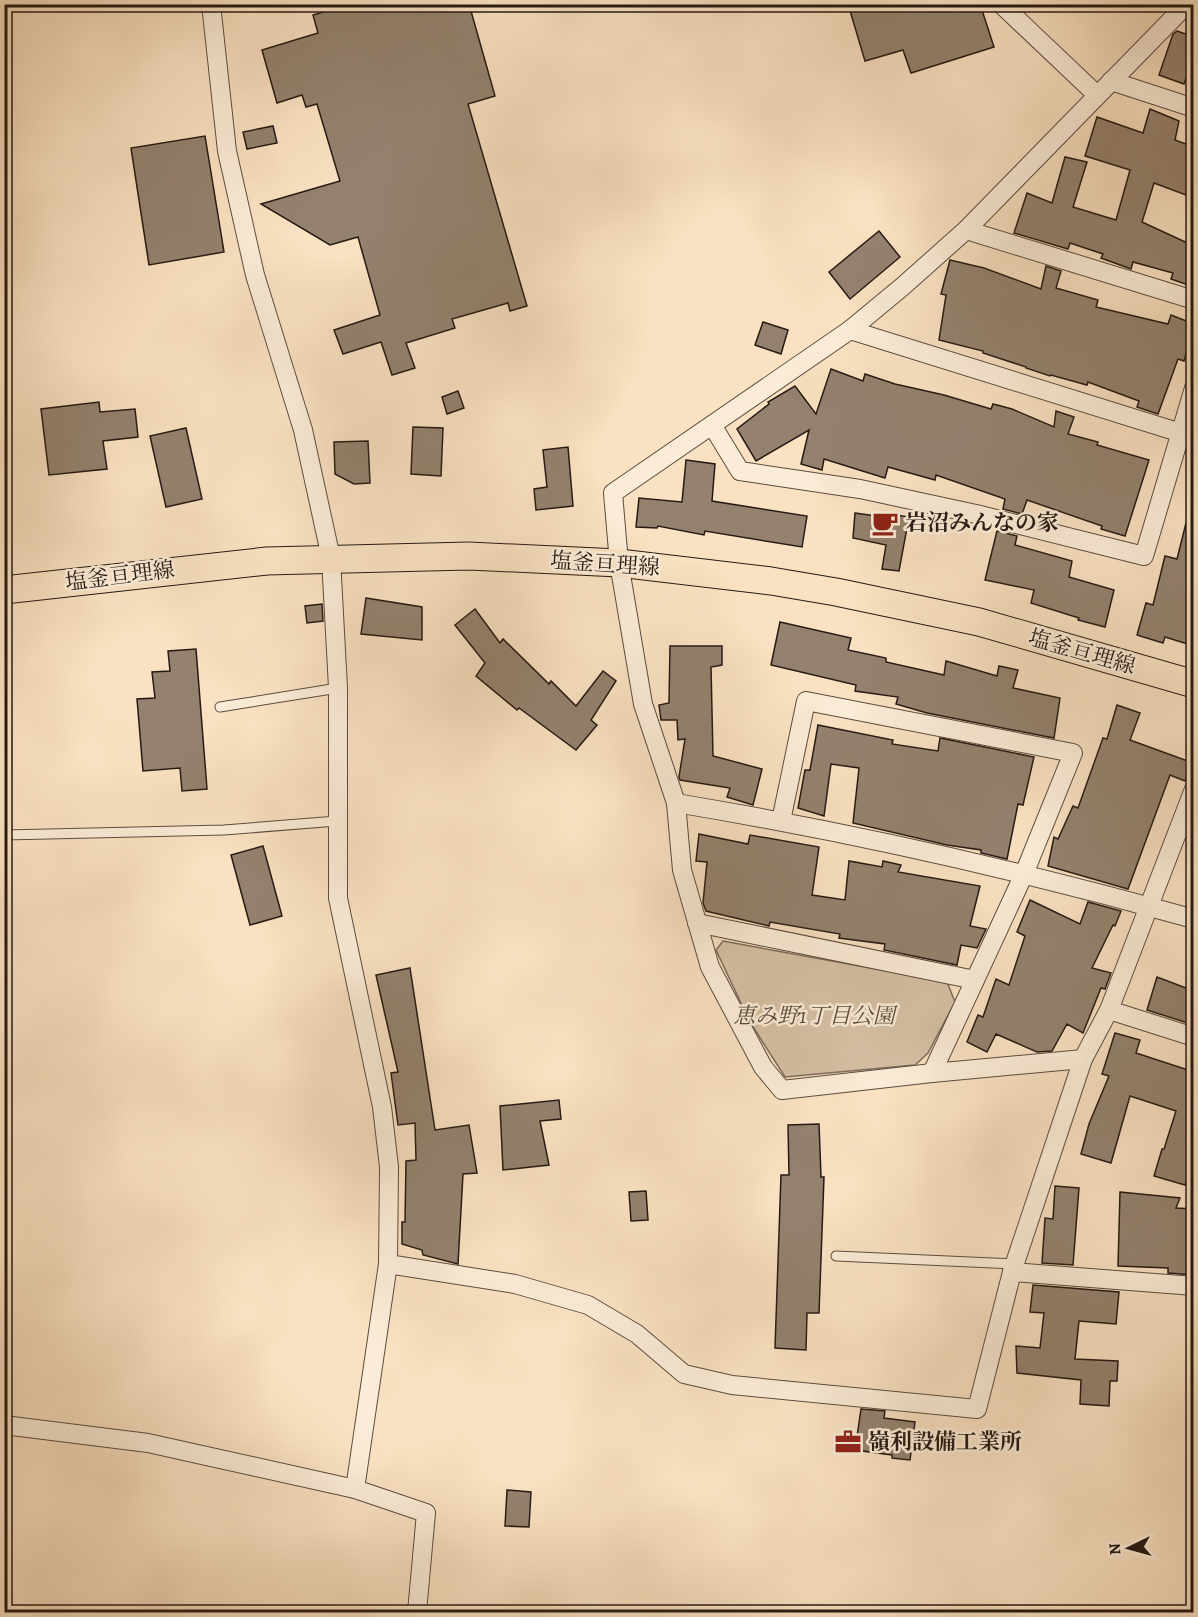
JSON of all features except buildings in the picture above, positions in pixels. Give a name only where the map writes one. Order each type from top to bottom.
[{"type":"main road","name":"塩釜亘理線","points":[[4,590],[203,567],[332,558],[469,556],[619,563],[771,581],[980,622],[1194,684]]},
{"type":"street","points":[[211,4],[227,151],[255,276],[303,430],[332,558],[338,688],[338,898],[382,1107],[389,1167],[388,1264],[355,1489]]},
{"type":"street","points":[[1001,4],[1097,95]]},
{"type":"street","points":[[1083,1059],[782,1090],[763,1068],[710,967],[682,870],[675,803],[643,704],[619,563],[613,493],[850,330],[966,230],[1187,4]]},
{"type":"street","points":[[1111,81],[1194,108]]},
{"type":"street","points":[[966,230],[1194,300]]},
{"type":"street","points":[[850,330],[1187,435]]},
{"type":"street","points":[[712,425],[740,471],[860,489],[976,514],[1144,556],[1187,435],[1194,388]]},
{"type":"street","points":[[782,821],[806,701],[1073,753],[1024,874],[932,1073]]},
{"type":"street","points":[[388,1264],[515,1284],[588,1305],[637,1334],[684,1374],[732,1385],[976,1409],[1013,1268],[1083,1059],[1109,1010],[1194,789]]},
{"type":"street","points":[[675,803],[782,821],[1024,874],[1194,919]]},
{"type":"street","points":[[697,923],[975,980]]},
{"type":"street","points":[[1109,1010],[1194,1037]]},
{"type":"street","points":[[1013,1268],[1194,1286]]},
{"type":"street","points":[[4,1425],[148,1443],[355,1489],[426,1514],[417,1612]]},
{"type":"lane","points":[[220,707],[338,688]]},
{"type":"lane","points":[[4,835],[224,830],[337,821]]},
{"type":"lane","points":[[836,1256],[1013,1268]]},
{"type":"green space","name":"恵み野1丁目公園","points":[[723,941],[947,982],[955,1002],[928,1053],[915,1065],[785,1077],[750,1022],[716,950]]},
{"type":"place","name":"岩沼みんなの家","points":[[885,523]]},
{"type":"place","name":"嶺利設備工業所","points":[[848,1442]]}]
